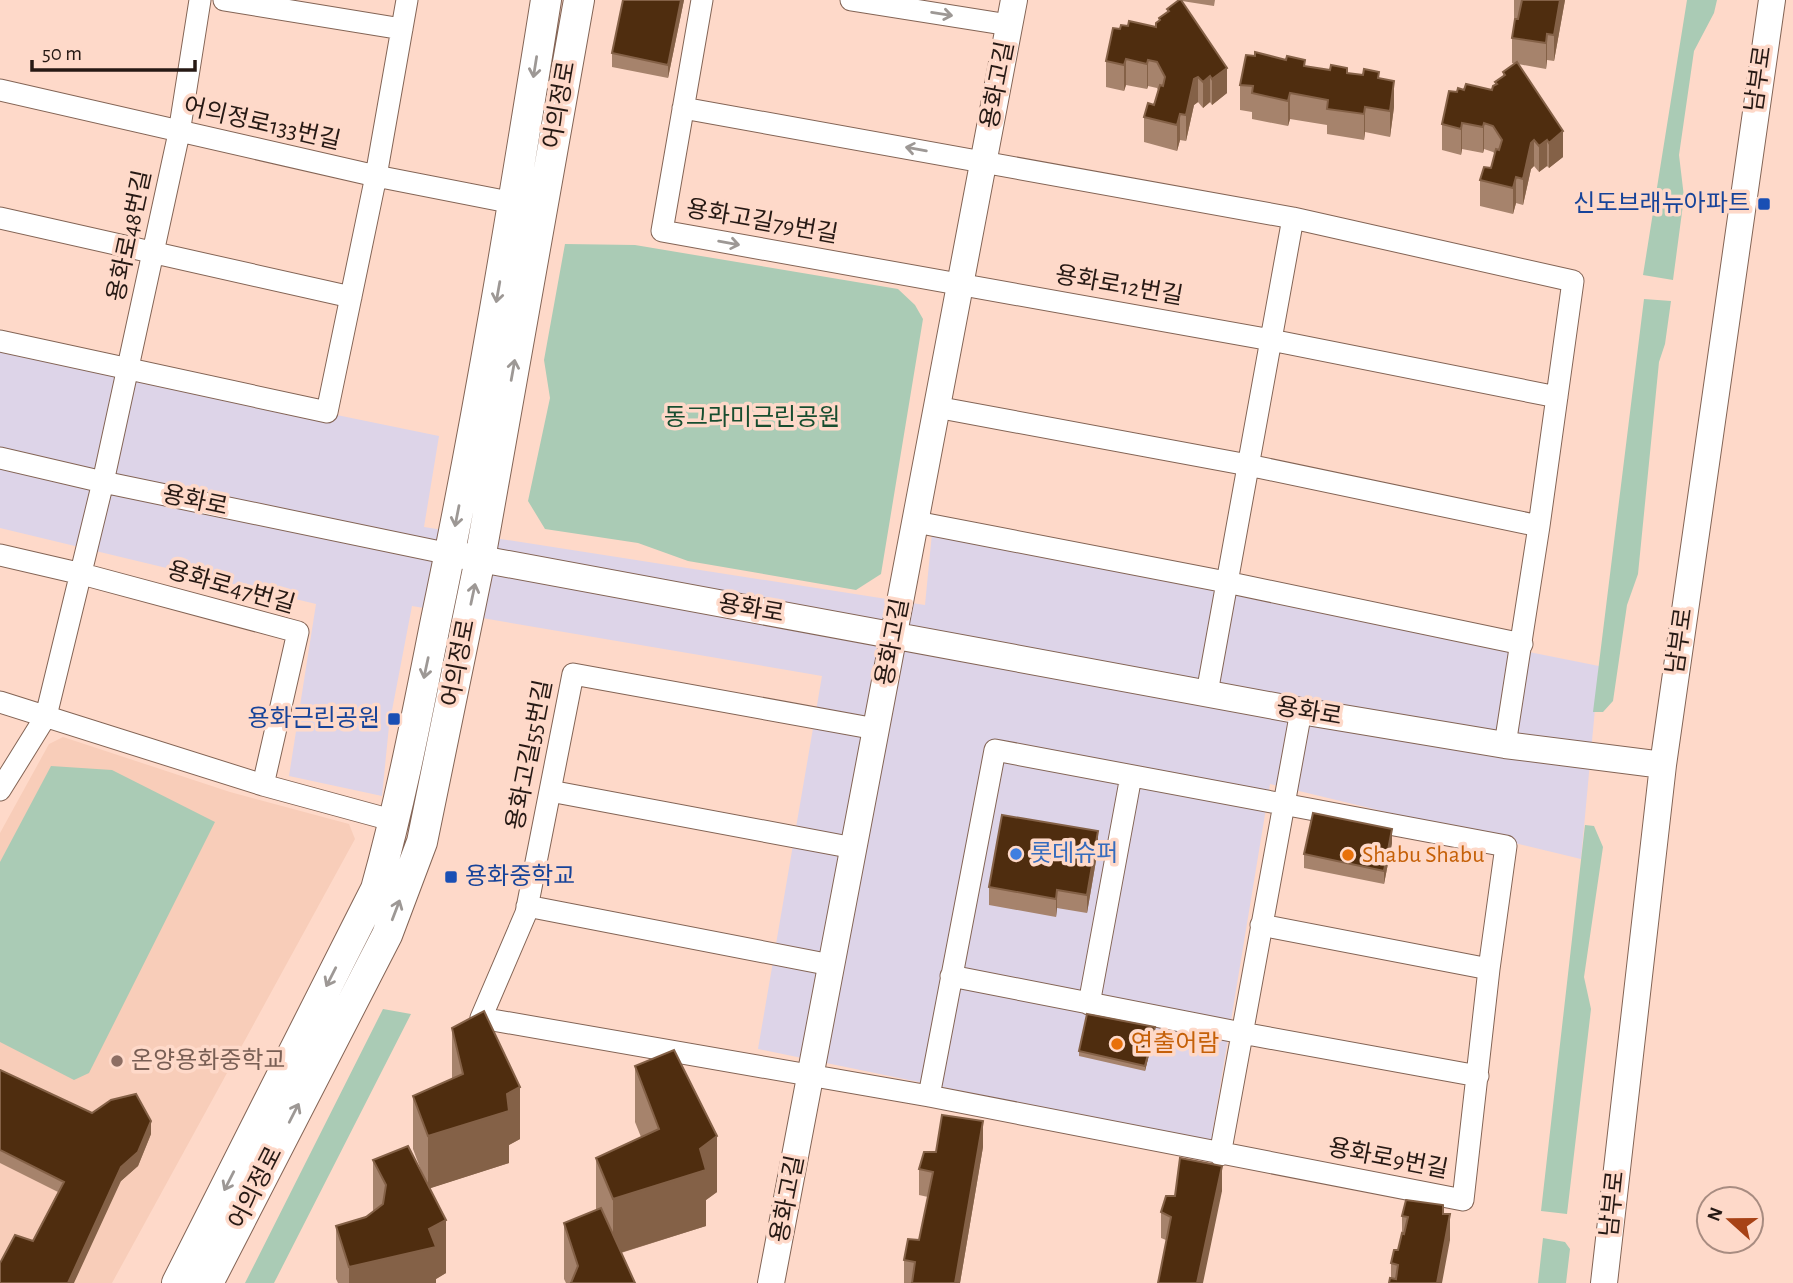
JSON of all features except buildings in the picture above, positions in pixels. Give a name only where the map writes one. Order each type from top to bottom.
[{"type":"main road","name":"어의정로","points":[[177,1283],[376,889],[395,821],[450,554],[514,203],[546,0]]},
{"type":"main road","name":"어의정로","points":[[208,1283],[387,935],[422,842],[480,559],[579,0]]},
{"type":"street","name":"용화로48번길","points":[[103,482],[179,133],[201,0]]},
{"type":"street","points":[[224,0],[401,29]]},
{"type":"street","points":[[0,341],[327,412],[376,176],[407,0]]},
{"type":"street","name":"용화고길79번길","points":[[702,0],[662,231],[959,284]]},
{"type":"street","points":[[850,0],[1012,13]]},
{"type":"street","name":"남부로","points":[[1604,1283],[1663,765],[1772,0]]},
{"type":"street","name":"용화고길","points":[[771,1283],[1012,13]]},
{"type":"street","name":"어의정로133번길","points":[[0,90],[179,133],[514,203]]},
{"type":"street","points":[[683,108],[1293,218],[1573,281],[1522,644],[1505,745]]},
{"type":"street","points":[[0,218],[351,297]]},
{"type":"street","points":[[1207,693],[1293,218]]},
{"type":"street","name":"용화로12번길","points":[[959,284],[1271,340],[1557,397]]},
{"type":"street","points":[[936,408],[1248,465],[1539,526]]},
{"type":"street","name":"용화로","points":[[0,458],[450,554],[1301,711],[1505,745],[1663,765]]},
{"type":"street","points":[[0,790],[47,716],[103,482]]},
{"type":"street","points":[[916,522],[1226,582],[1522,644]]},
{"type":"street","name":"용화로47번길","points":[[0,555],[82,574],[298,632],[262,785]]},
{"type":"street","name":"용화고길55번길","points":[[811,1077],[481,1018],[527,906],[573,674],[876,729]]},
{"type":"street","points":[[0,702],[262,785],[395,821]]},
{"type":"street","points":[[1220,1154],[1301,711]]},
{"type":"street","name":"용화로9번길","points":[[811,1077],[929,1096],[1463,1200],[1506,846],[995,750],[929,1096]]},
{"type":"street","points":[[1089,1004],[1131,776]]},
{"type":"street","points":[[550,791],[853,848]]},
{"type":"street","points":[[527,906],[831,965]]},
{"type":"street","points":[[1261,925],[1489,969]]},
{"type":"street","points":[[951,976],[1478,1076]]},
{"type":"shaded area","points":[[0,346],[439,436],[424,527],[925,605],[932,533],[1599,666],[1581,859],[1270,784],[1211,1142],[758,1049],[822,676],[412,606],[389,726],[382,796],[289,776],[316,604],[0,528]]},
{"type":"shaded area","name":"온양용화중학교","points":[[63,737],[230,792],[349,824],[355,839],[112,1283],[0,1283],[0,833],[49,744]]},
{"type":"green space","points":[[1687,0],[1717,0],[1714,13],[1694,51],[1679,155],[1684,197],[1673,280],[1643,275]]},
{"type":"green space","name":"동그라미근린공원","points":[[565,244],[635,245],[898,289],[915,305],[923,319],[881,574],[856,590],[688,561],[638,543],[545,529],[528,501],[550,398],[544,360]]},
{"type":"green space","points":[[1644,299],[1671,301],[1665,344],[1659,362],[1638,574],[1627,605],[1613,701],[1603,712],[1593,712]]},
{"type":"green space","points":[[51,766],[112,770],[215,822],[89,1073],[74,1080],[0,1042],[0,862]]},
{"type":"green space","points":[[1585,825],[1594,826],[1603,847],[1584,977],[1591,1009],[1567,1214],[1541,1211]]},
{"type":"green space","points":[[383,1009],[411,1014],[274,1283],[245,1283]]},
{"type":"green space","points":[[1543,1238],[1565,1242],[1570,1249],[1566,1283],[1538,1283]]},
{"type":"place","name":"신도브래뉴아파트","points":[[1764,204]]},
{"type":"place","name":"용화근린공원","points":[[394,719]]},
{"type":"place","name":"롯데슈퍼","points":[[1016,854]]},
{"type":"place","name":"Shabu Shabu","points":[[1348,855]]},
{"type":"place","name":"용화중학교","points":[[451,877]]},
{"type":"place","name":"연출어람","points":[[1117,1044]]},
{"type":"place","name":"온양용화중학교","points":[[117,1061]]}]
